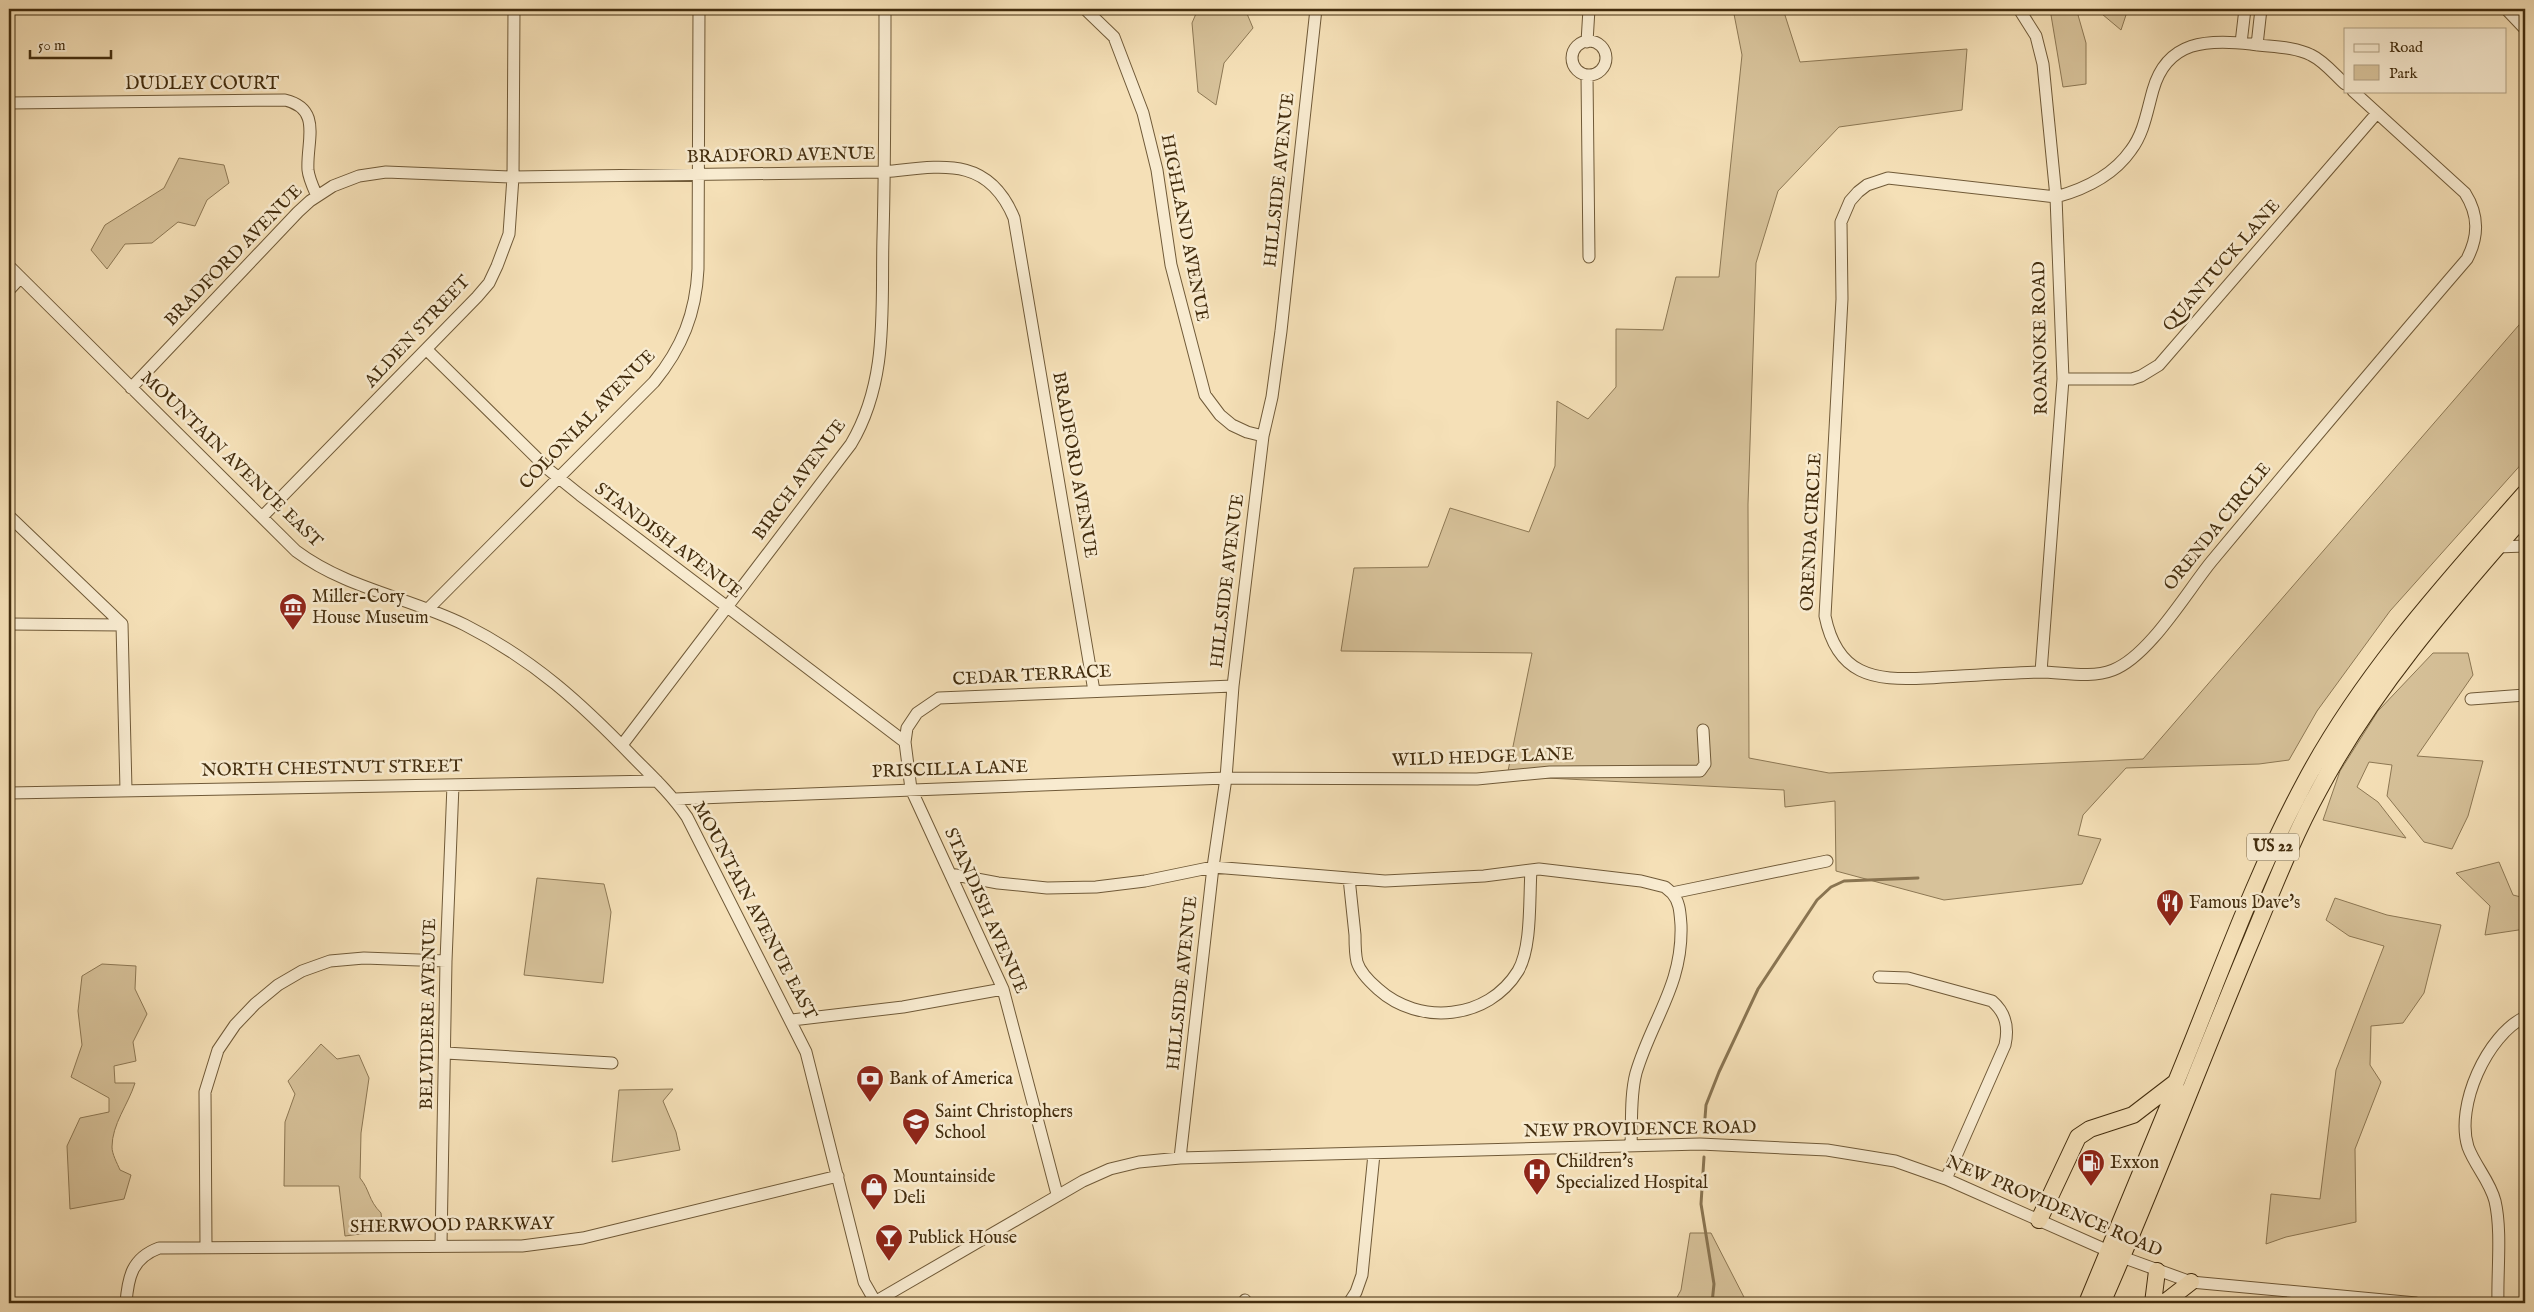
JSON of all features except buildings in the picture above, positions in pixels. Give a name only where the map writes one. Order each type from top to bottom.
[{"type":"highway","name":"US 22","points":[[2102,1303],[2116,1254],[2174,1095],[2176,1082],[2268,857],[2304,783],[2387,656],[2525,493]]},
{"type":"highway","name":"US 22","points":[[2087,1303],[2116,1254],[2319,790],[2385,684],[2418,641],[2525,515]]},
{"type":"highway","points":[[2039,1220],[2078,1137],[2090,1129],[2133,1115],[2176,1082]]},
{"type":"highway","points":[[2153,1303],[2157,1271]]},
{"type":"highway","points":[[2164,1303],[2191,1282]]},
{"type":"street","name":"ALDEN STREET","points":[[262,517],[477,297],[488,283],[497,266],[509,234],[513,177],[514,9]]},
{"type":"street","name":"COLONIAL AVENUE","points":[[428,609],[654,382],[670,361],[683,338],[694,304],[697,287],[699,9]]},
{"type":"street","name":"BIRCH AVENUE","points":[[622,746],[851,444],[868,412],[874,395],[880,356],[885,9]]},
{"type":"street","name":"HIGHLAND AVENUE","points":[[1085,9],[1114,37],[1143,113],[1157,170],[1171,265],[1205,395],[1220,415],[1232,425],[1247,432],[1263,436]]},
{"type":"street","name":"HILLSIDE AVENUE","points":[[1180,1158],[1213,867],[1226,778],[1233,686],[1263,436],[1281,331],[1316,9]]},
{"type":"street","points":[[1587,42],[1589,9]]},
{"type":"street","name":"ROANOKE ROAD","points":[[2019,9],[2032,27],[2042,54],[2056,197],[2062,379],[2041,672]]},
{"type":"street","points":[[2241,43],[2245,9]]},
{"type":"street","points":[[2257,45],[2261,9]]},
{"type":"street","points":[[2506,9],[2525,29]]},
{"type":"street","points":[[1587,42],[1602,48],[1605,57],[1605,63],[1598,72],[1588,75],[1577,71],[1572,60],[1574,50],[1587,42]]},
{"type":"street","name":"ORENDA CIRCLE","points":[[2344,83],[2309,54],[2298,50],[2241,43],[2206,42],[2188,48],[2169,61],[2156,80],[2144,126],[2132,150],[2114,169],[2082,189],[2056,197],[1888,178],[1867,185],[1850,201],[1844,211],[1840,237],[1842,299],[1825,616],[1834,644],[1842,656],[1859,670],[1872,676],[1899,680],[2041,672],[2090,674],[2106,672],[2128,663],[2140,653],[2215,558],[2467,259],[2476,238],[2477,226],[2471,203],[2457,185],[2354,92]]},
{"type":"street","points":[[1588,75],[1589,257]]},
{"type":"street","name":"DUDLEY COURT","points":[[9,103],[285,100],[294,102],[307,113],[310,121],[308,169],[310,180],[318,196]]},
{"type":"street","name":"QUANTUCK LANE","points":[[2062,379],[2132,379],[2159,365],[2377,113]]},
{"type":"street","name":"BRADFORD AVENUE","points":[[131,388],[298,212],[318,196],[346,180],[386,172],[513,177],[884,172],[940,166],[968,170],[994,186],[1008,204],[1014,218],[1094,691]]},
{"type":"street","name":"MOUNTAIN AVENUE EAST","points":[[9,266],[296,551],[317,567],[342,580],[428,609],[466,626],[533,666],[562,686],[675,799],[687,817],[792,1020],[809,1062],[864,1282],[875,1303]]},
{"type":"street","points":[[9,290],[20,278]]},
{"type":"street","name":"STANDISH AVENUE","points":[[427,350],[558,478],[904,742]]},
{"type":"street","points":[[9,516],[122,625],[126,790]]},
{"type":"street","points":[[2497,547],[2525,546]]},
{"type":"street","points":[[9,624],[122,625]]},
{"type":"street","name":"CEDAR TERRACE","points":[[912,789],[904,742],[911,720],[923,707],[939,698],[1233,686]]},
{"type":"street","points":[[2471,699],[2525,694]]},
{"type":"street","name":"WILD HEDGE LANE","points":[[1226,778],[1476,779],[1550,772],[1700,770],[1705,764],[1704,730]]},
{"type":"street","name":"PRISCILLA LANE","points":[[675,799],[1226,778]]},
{"type":"street","name":"NORTH CHESTNUT STREET","points":[[9,793],[657,781]]},
{"type":"street","name":"BELVIDERE AVENUE","points":[[441,1245],[446,1053],[446,961],[453,785]]},
{"type":"street","name":"STANDISH AVENUE","points":[[912,789],[1003,989],[1058,1194]]},
{"type":"street","points":[[1672,893],[1827,861]]},
{"type":"street","points":[[950,874],[998,883],[1047,888],[1096,887],[1145,882],[1213,867],[1349,878],[1405,880],[1484,876],[1531,870],[1570,871],[1641,881],[1665,887],[1672,893],[1680,912],[1680,958],[1670,992],[1642,1055],[1636,1076],[1631,1146]]},
{"type":"street","points":[[1349,878],[1357,963],[1367,978],[1381,992],[1405,1006],[1423,1011],[1452,1013],[1470,1009],[1494,997],[1508,985],[1518,970],[1526,954],[1531,870]]},
{"type":"street","points":[[206,1247],[205,1092],[218,1050],[235,1025],[255,1004],[278,985],[302,971],[330,961],[364,958],[446,961]]},
{"type":"street","points":[[1879,977],[1908,978],[1992,1001],[2001,1010],[2006,1022],[2005,1045],[1946,1179]]},
{"type":"street","points":[[792,1020],[903,1007],[1003,989]]},
{"type":"street","points":[[2498,1303],[2494,1200],[2488,1183],[2472,1158],[2467,1145],[2464,1118],[2468,1092],[2490,1052],[2512,1024],[2525,1017]]},
{"type":"street","points":[[446,1053],[612,1063]]},
{"type":"street","name":"NEW PROVIDENCE ROAD","points":[[875,1303],[972,1247],[1058,1194],[1110,1169],[1139,1162],[1180,1158],[1708,1144],[1827,1150],[1895,1161],[1946,1179],[2157,1271],[2191,1282],[2416,1303]]},
{"type":"street","points":[[1349,1303],[1356,1292],[1362,1275],[1374,1154]]},
{"type":"street","name":"SHERWOOD PARKWAY","points":[[126,1303],[128,1280],[132,1268],[149,1252],[159,1248],[522,1246],[583,1238],[838,1176]]},
{"type":"green space","points":[[1198,9],[1245,9],[1253,28],[1224,63],[1216,105],[1198,92],[1192,23]]},
{"type":"green space","points":[[1733,9],[1783,9],[1800,62],[1967,49],[1962,110],[1839,127],[1778,191],[1756,263],[1748,504],[1749,758],[1829,773],[2143,759],[2525,318],[2525,460],[2390,611],[2317,711],[2289,760],[2259,764],[2126,768],[2083,815],[2078,835],[2101,839],[2082,884],[1944,900],[1836,871],[1835,801],[1785,807],[1784,790],[1507,776],[1532,653],[1341,651],[1354,568],[1428,567],[1450,508],[1529,532],[1555,466],[1557,401],[1588,419],[1616,387],[1616,329],[1663,330],[1676,277],[1719,277],[1742,55]]},
{"type":"green space","points":[[2050,9],[2083,9],[2078,15],[2086,43],[2086,84],[2063,87]]},
{"type":"green space","points":[[2096,9],[2128,9],[2121,30]]},
{"type":"green space","points":[[179,158],[224,165],[229,183],[207,200],[195,226],[178,222],[152,243],[125,244],[107,269],[91,250],[105,225],[164,188]]},
{"type":"green space","points":[[2433,653],[2468,653],[2473,675],[2417,756],[2483,761],[2468,816],[2452,849],[2424,842],[2387,796],[2392,765],[2369,762],[2357,787],[2378,802],[2406,838],[2323,820],[2340,771],[2378,711]]},
{"type":"green space","points":[[2499,862],[2513,895],[2525,898],[2525,929],[2485,935],[2490,906],[2456,873]]},
{"type":"green space","points":[[537,878],[604,884],[611,912],[603,983],[524,975]]},
{"type":"green space","points":[[2335,898],[2387,915],[2441,925],[2424,993],[2403,1023],[2371,1026],[2370,1065],[2381,1082],[2355,1149],[2356,1222],[2286,1237],[2266,1244],[2271,1194],[2320,1199],[2336,1070],[2384,946],[2349,936],[2326,920]]},
{"type":"green space","points":[[102,964],[136,966],[135,989],[147,1014],[133,1042],[136,1061],[114,1066],[115,1083],[135,1083],[117,1122],[112,1147],[120,1170],[131,1175],[124,1199],[70,1209],[67,1146],[80,1118],[109,1112],[109,1098],[71,1077],[82,1045],[78,1011],[82,976]]},
{"type":"green space","points":[[321,1044],[337,1059],[359,1055],[369,1078],[361,1133],[360,1178],[381,1213],[383,1231],[345,1236],[339,1186],[284,1186],[285,1122],[295,1094],[288,1081]]},
{"type":"green space","points":[[673,1089],[663,1101],[676,1132],[680,1150],[612,1162],[619,1090]]},
{"type":"green space","points":[[1690,1233],[1711,1233],[1747,1303],[1674,1303],[1681,1290]]},
{"type":"waterway","points":[[1704,1131],[1706,1105],[1719,1072],[1758,989],[1817,900],[1831,887],[1844,881],[1918,878]]},
{"type":"waterway","points":[[1704,1157],[1701,1204],[1714,1284],[1712,1303]]},
{"type":"place","name":"Miller-Cory House Museum","points":[[293,631]]},
{"type":"place","name":"Famous Dave's","points":[[2170,927]]},
{"type":"place","name":"Bank of America","points":[[870,1103]]},
{"type":"place","name":"Saint Christophers School","points":[[916,1146]]},
{"type":"place","name":"Exxon","points":[[2091,1187]]},
{"type":"place","name":"Children's Specialized Hospital","points":[[1537,1196]]},
{"type":"place","name":"Mountainside Deli","points":[[874,1211]]},
{"type":"place","name":"Publick House","points":[[889,1262]]}]
